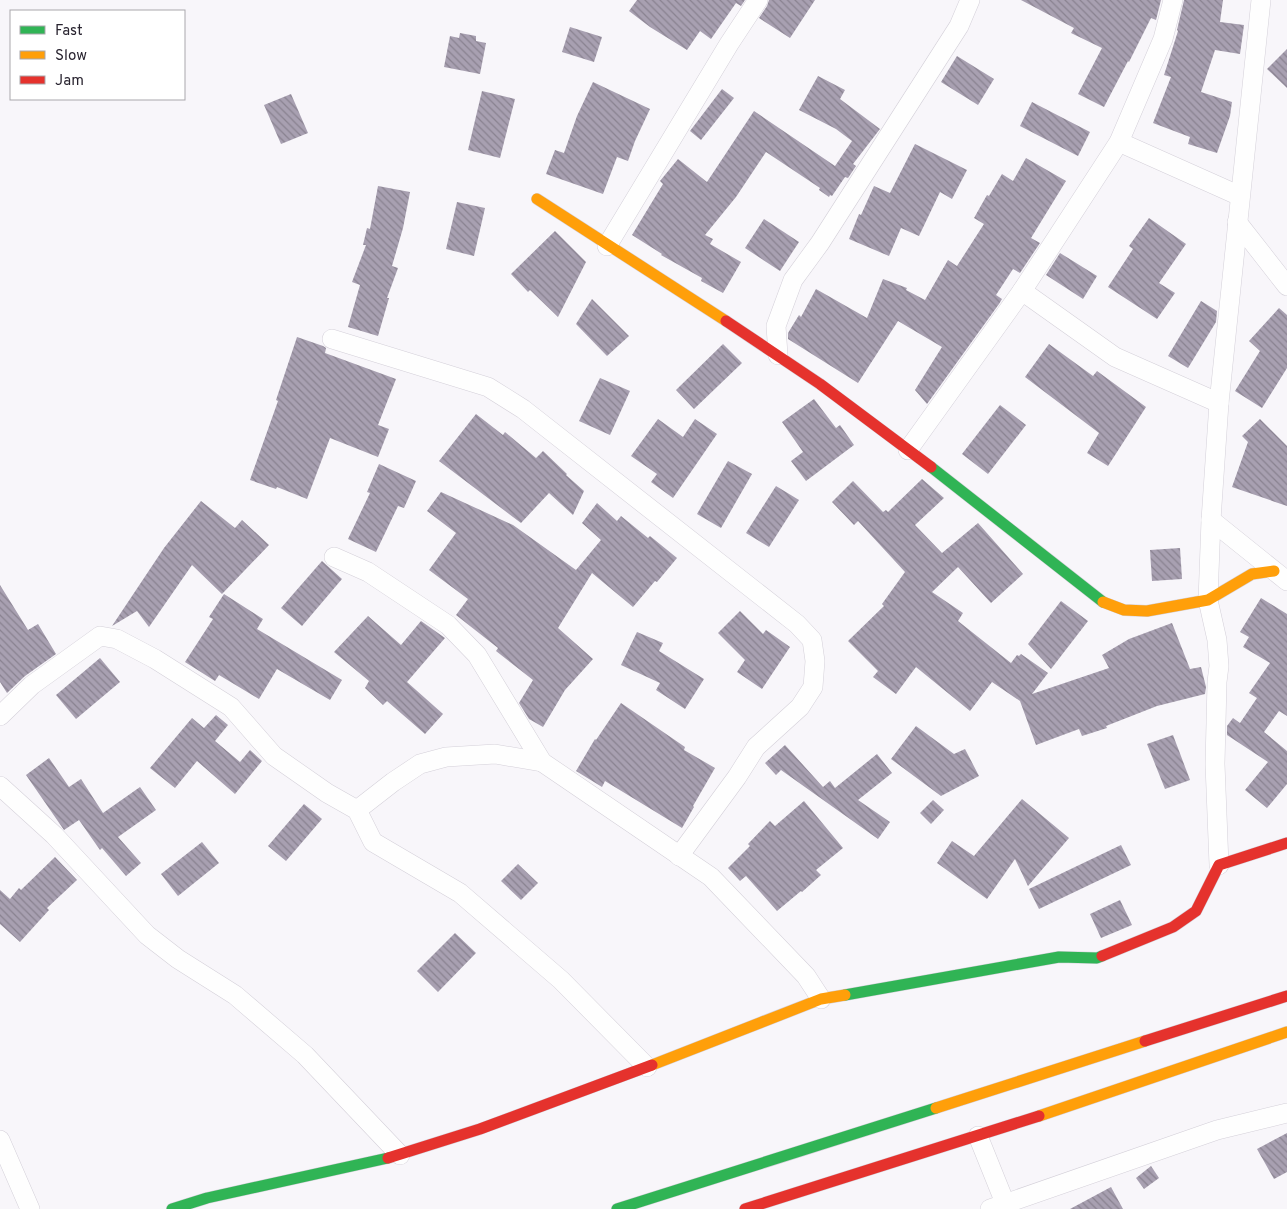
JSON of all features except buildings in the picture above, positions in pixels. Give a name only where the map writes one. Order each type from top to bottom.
[{"type":"main road","points":[[537,198],[607,246],[778,355],[908,450],[1103,602],[1124,610],[1147,611],[1208,600],[1252,574],[1280,576]]},
{"type":"main road","points":[[172,1209],[207,1198],[400,1155],[647,1067],[820,999],[1059,957],[1097,958],[1173,928],[1196,911],[1219,865],[1287,843]]},
{"type":"main road","points":[[617,1209],[1287,996]]},
{"type":"main road","points":[[746,1209],[978,1136],[1287,1032]]},
{"type":"street","points":[[607,246],[728,44],[758,0]]},
{"type":"street","points":[[778,355],[776,326],[793,280],[820,243],[954,34],[970,0]]},
{"type":"street","points":[[908,450],[1022,291],[1119,142],[1162,39],[1173,0]]},
{"type":"street","points":[[1219,865],[1215,764],[1219,666],[1217,640],[1208,600],[1211,520],[1219,403],[1261,0]]},
{"type":"street","points":[[1119,142],[1240,196]]},
{"type":"street","points":[[1237,222],[1287,286]]},
{"type":"street","points":[[1022,291],[1116,357],[1219,403]]},
{"type":"street","points":[[332,339],[488,387],[523,409],[797,624],[812,640],[815,661],[813,687],[800,707],[756,747],[737,777],[679,856]]},
{"type":"street","points":[[1211,520],[1280,576]]},
{"type":"street","points":[[334,557],[368,572],[448,625],[477,655],[542,762],[711,877],[806,976],[820,999]]},
{"type":"street","points":[[0,716],[32,685],[100,636],[117,639],[155,659],[231,707],[274,756],[327,793],[357,810],[372,842],[460,893],[561,980],[647,1067]]},
{"type":"street","points":[[357,810],[420,764],[446,757],[495,754],[542,762]]},
{"type":"street","points":[[0,786],[54,836],[147,935],[178,959],[235,995],[305,1055],[400,1155]]},
{"type":"street","points":[[978,1136],[997,1206],[1217,1130],[1287,1113]]},
{"type":"street","points":[[0,1140],[30,1209]]},
{"type":"traffic: fast","points":[[931,467],[1103,602]]},
{"type":"traffic: fast","points":[[845,995],[1059,957],[1097,958],[1102,956]]},
{"type":"traffic: fast","points":[[617,1209],[936,1108]]},
{"type":"traffic: fast","points":[[172,1209],[207,1198],[388,1158]]},
{"type":"traffic: slow","points":[[537,199],[726,321]]},
{"type":"traffic: slow","points":[[1103,602],[1124,610],[1147,611],[1208,600],[1252,574],[1274,571]]},
{"type":"traffic: slow","points":[[652,1065],[821,999],[845,995]]},
{"type":"traffic: slow","points":[[1039,1116],[1287,1032]]},
{"type":"traffic: slow","points":[[936,1108],[1145,1041]]},
{"type":"traffic: jam","points":[[726,321],[820,384],[931,467]]},
{"type":"traffic: jam","points":[[1102,956],[1173,927],[1196,911],[1219,865],[1287,843]]},
{"type":"traffic: jam","points":[[1145,1041],[1287,996]]},
{"type":"traffic: jam","points":[[388,1158],[480,1129],[652,1065]]},
{"type":"traffic: jam","points":[[745,1209],[1039,1116]]}]
